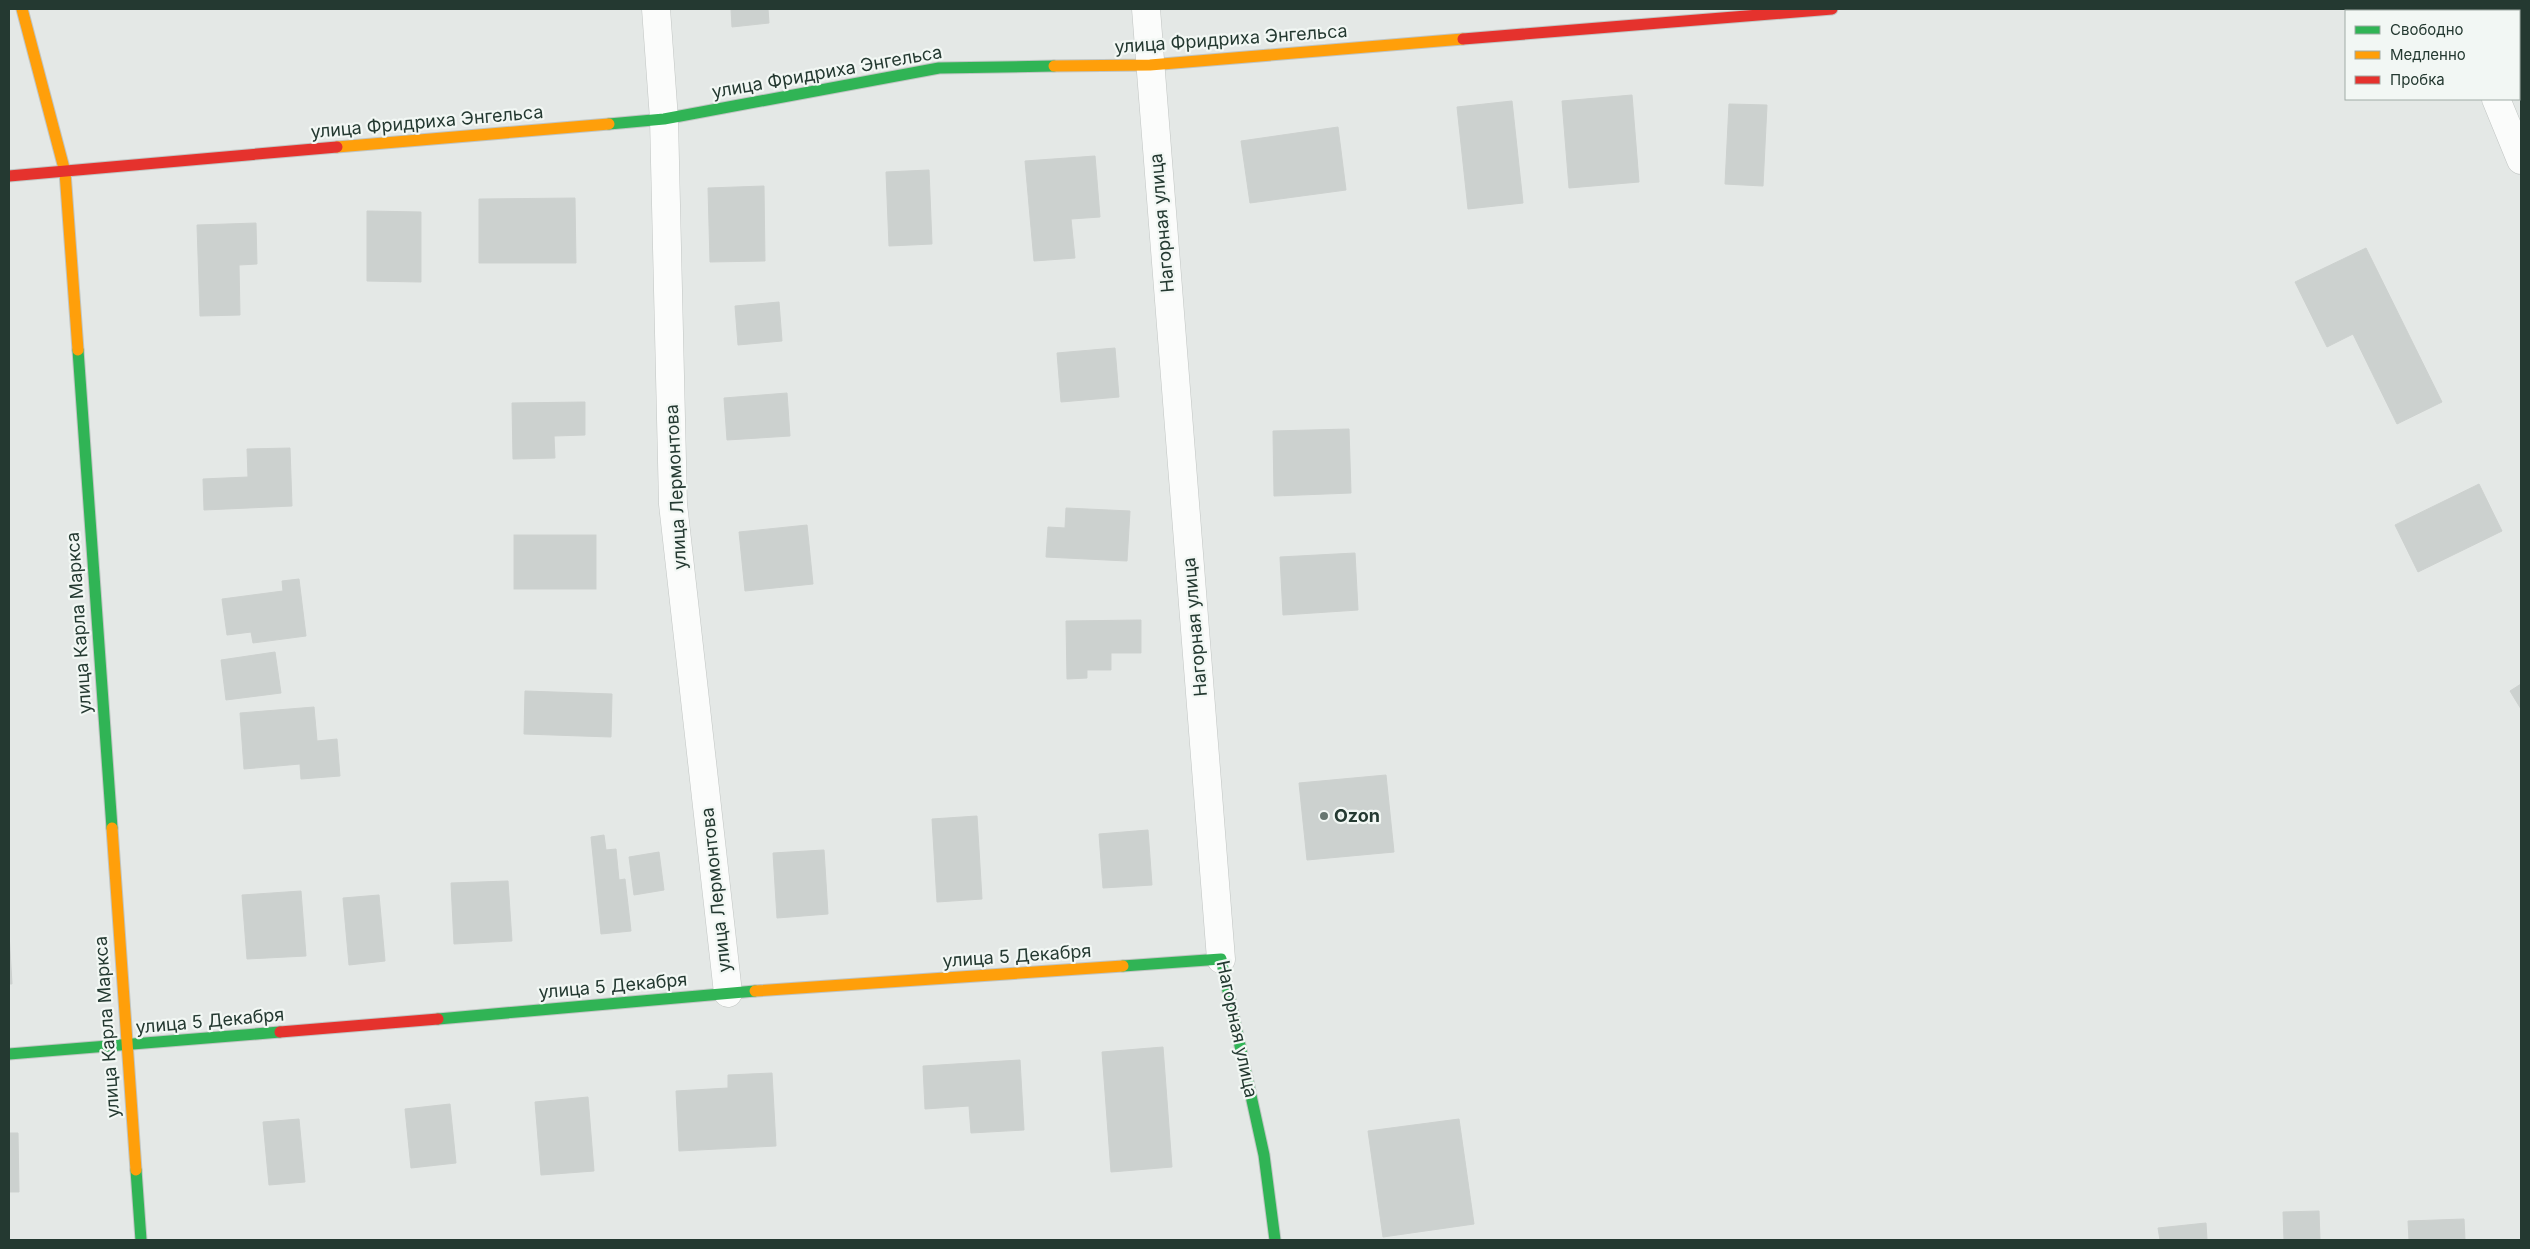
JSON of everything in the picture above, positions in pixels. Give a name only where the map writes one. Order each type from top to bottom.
[{"type":"street","name":"улица Карла Маркса","points":[[22,9],[65,172],[141,1240]]},
{"type":"street","name":"улица Лермонтова","points":[[656,9],[664,119],[673,504],[728,993]]},
{"type":"street","name":"Нагорная улица","points":[[1146,9],[1221,959],[1264,1154],[1274,1240]]},
{"type":"street","name":"улица Фридриха Энгельса","points":[[9,176],[664,119],[939,68],[1150,65],[1832,9]]},
{"type":"street","points":[[2496,100],[2521,160]]},
{"type":"street","name":"улица 5 Декабря","points":[[9,1054],[126,1046],[728,993],[1221,959]]},
{"type":"building","points":[[731,9],[768,9],[769,23],[732,27]]},
{"type":"building","points":[[1632,95],[1639,182],[1569,188],[1562,101]]},
{"type":"building","points":[[1512,101],[1523,203],[1468,209],[1457,107]]},
{"type":"building","points":[[1729,104],[1767,105],[1763,186],[1725,184]]},
{"type":"building","points":[[1338,127],[1346,190],[1250,203],[1241,141]]},
{"type":"building","points":[[1095,156],[1100,217],[1071,219],[1075,258],[1034,261],[1025,161]]},
{"type":"building","points":[[929,170],[932,244],[889,246],[886,172]]},
{"type":"building","points":[[764,186],[765,261],[710,262],[708,188]]},
{"type":"building","points":[[575,198],[576,263],[479,263],[479,199]]},
{"type":"building","points":[[367,211],[421,212],[421,282],[367,281]]},
{"type":"building","points":[[256,223],[257,264],[239,265],[240,315],[200,316],[197,225]]},
{"type":"building","points":[[2366,248],[2442,402],[2397,424],[2353,334],[2327,347],[2295,282]]},
{"type":"building","points":[[779,302],[782,341],[738,345],[735,306]]},
{"type":"building","points":[[1115,348],[1119,397],[1061,402],[1057,353]]},
{"type":"building","points":[[787,393],[790,436],[727,440],[724,398]]},
{"type":"building","points":[[585,402],[585,435],[554,436],[555,458],[513,459],[512,403]]},
{"type":"building","points":[[1349,429],[1351,493],[1274,496],[1273,431]]},
{"type":"building","points":[[290,448],[292,506],[204,510],[203,479],[248,477],[247,449]]},
{"type":"building","points":[[2479,484],[2502,531],[2418,572],[2395,525]]},
{"type":"building","points":[[1066,508],[1130,511],[1127,561],[1046,557],[1048,527],[1065,528]]},
{"type":"building","points":[[807,525],[813,584],[745,591],[739,532]]},
{"type":"building","points":[[514,535],[596,535],[596,589],[514,589]]},
{"type":"building","points":[[1355,553],[1358,610],[1283,615],[1280,557]]},
{"type":"building","points":[[299,579],[306,636],[253,643],[251,632],[227,635],[222,599],[283,591],[282,581]]},
{"type":"building","points":[[1141,620],[1141,653],[1111,653],[1111,670],[1087,670],[1087,678],[1067,679],[1066,621]]},
{"type":"building","points":[[275,652],[281,693],[226,700],[221,660]]},
{"type":"building","points":[[2521,684],[2521,709],[2510,691]]},
{"type":"building","points":[[525,691],[612,694],[611,737],[524,734]]},
{"type":"building","points":[[314,707],[317,741],[337,739],[340,776],[301,779],[300,764],[244,769],[240,713]]},
{"type":"building","points":[[1386,775],[1394,852],[1307,860],[1299,783]]},
{"type":"building","points":[[977,816],[982,899],[937,902],[932,819]]},
{"type":"building","points":[[1148,830],[1152,885],[1103,888],[1099,834]]},
{"type":"building","points":[[604,835],[606,850],[616,849],[619,880],[625,879],[631,931],[601,934],[591,837]]},
{"type":"building","points":[[824,850],[828,914],[777,918],[773,853]]},
{"type":"building","points":[[659,852],[664,890],[634,895],[629,857]]},
{"type":"building","points":[[508,881],[512,941],[454,944],[451,883]]},
{"type":"building","points":[[301,891],[306,956],[247,959],[242,895]]},
{"type":"building","points":[[379,895],[385,961],[349,965],[343,898]]},
{"type":"building","points":[[9,933],[12,984],[9,984]]},
{"type":"building","points":[[1163,1047],[1172,1167],[1111,1172],[1102,1052]]},
{"type":"building","points":[[1020,1060],[1024,1130],[971,1133],[969,1106],[925,1109],[923,1066]]},
{"type":"building","points":[[772,1073],[776,1146],[679,1151],[676,1091],[728,1088],[728,1075]]},
{"type":"building","points":[[588,1097],[594,1171],[541,1175],[535,1102]]},
{"type":"building","points":[[450,1104],[456,1163],[411,1168],[405,1109]]},
{"type":"building","points":[[299,1119],[305,1182],[269,1185],[263,1122]]},
{"type":"building","points":[[1459,1119],[1474,1224],[1383,1237],[1368,1131]]},
{"type":"building","points":[[9,1133],[18,1133],[19,1192],[9,1192]]},
{"type":"building","points":[[2319,1211],[2320,1240],[2284,1240],[2283,1212]]},
{"type":"building","points":[[2464,1219],[2465,1240],[2409,1240],[2408,1221]]},
{"type":"building","points":[[2206,1223],[2207,1240],[2160,1240],[2158,1228]]},
{"type":"traffic: fast","points":[[609,124],[664,119],[939,68],[1054,66]]},
{"type":"traffic: fast","points":[[78,350],[112,828]]},
{"type":"traffic: fast","points":[[1123,966],[1221,959],[1264,1155],[1275,1240]]},
{"type":"traffic: fast","points":[[438,1019],[755,991]]},
{"type":"traffic: fast","points":[[9,1054],[280,1032]]},
{"type":"traffic: fast","points":[[136,1170],[141,1240]]},
{"type":"traffic: slow","points":[[22,9],[65,172],[78,350]]},
{"type":"traffic: slow","points":[[1054,66],[1150,65],[1463,39]]},
{"type":"traffic: slow","points":[[337,147],[609,124]]},
{"type":"traffic: slow","points":[[112,828],[136,1170]]},
{"type":"traffic: slow","points":[[755,991],[1123,966]]},
{"type":"traffic: jam","points":[[1463,39],[1832,9]]},
{"type":"traffic: jam","points":[[9,176],[337,147]]},
{"type":"traffic: jam","points":[[280,1032],[438,1019]]},
{"type":"place","name":"Ozon","points":[[1324,816]]}]
